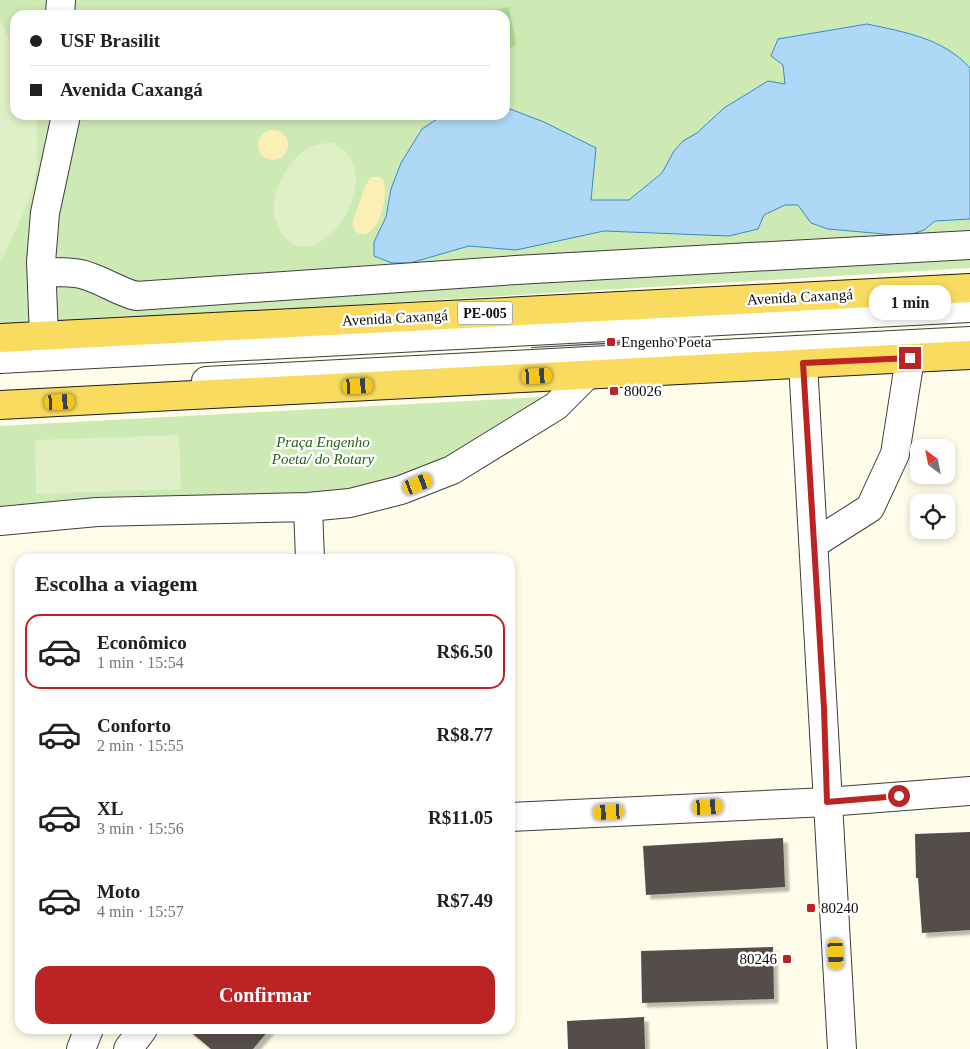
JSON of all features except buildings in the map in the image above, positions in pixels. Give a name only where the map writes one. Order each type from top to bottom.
[{"type":"main road","name":"Avenida Caxangá","points":[[0,338],[970,288]]},
{"type":"main road","points":[[0,405],[970,355]]},
{"type":"street","points":[[44,336],[42,272],[45,213],[65,120]]},
{"type":"street","points":[[42,272],[80,274],[105,283],[123,293],[136,296],[526,269],[970,245]]},
{"type":"street","points":[[0,359],[970,308]]},
{"type":"street","points":[[0,392],[970,341]]},
{"type":"street","points":[[814,543],[870,508],[895,454],[910,358]]},
{"type":"street","points":[[803,363],[842,1049]]},
{"type":"street","points":[[0,521],[97,512],[308,507],[359,501],[401,490],[452,470],[556,406],[588,374]]},
{"type":"street","points":[[308,507],[310,554]]},
{"type":"street","points":[[515,817],[827,802],[970,791]]},
{"type":"street","points":[[81,1049],[88,1034]]},
{"type":"street","points":[[128,1049],[139,1034]]},
{"type":"green space","points":[[0,0],[970,0],[970,268],[0,326]]},
{"type":"green space","points":[[509,7],[510,10],[493,10]]},
{"type":"green space","points":[[510,12],[516,45],[510,48]]},
{"type":"green space","points":[[0,20],[10,41],[10,120],[37,120],[38,146],[35,177],[29,199],[0,263]]},
{"type":"green space","points":[[333,143],[351,158],[356,179],[352,201],[341,222],[326,238],[308,246],[291,243],[277,224],[274,214],[276,193],[280,182],[292,162],[307,149],[313,146]]},
{"type":"green space","name":"Praça Engenho Poeta/ do Rotary","points":[[543,397],[452,455],[409,474],[345,492],[0,507],[0,426]]},
{"type":"green space","points":[[179,435],[181,489],[36,494],[35,440]]},
{"type":"sand","points":[[273,130],[284,134],[288,145],[284,156],[273,160],[262,156],[258,145],[262,134]]},
{"type":"sand","points":[[371,177],[380,177],[384,181],[385,196],[379,219],[375,226],[364,235],[356,232],[352,224],[365,186]]},
{"type":"water","points":[[867,24],[909,34],[935,43],[948,50],[970,68],[970,219],[935,221],[924,230],[907,236],[828,229],[811,223],[798,205],[785,205],[764,215],[758,229],[729,236],[604,231],[516,250],[469,246],[410,263],[392,263],[374,256],[374,242],[386,217],[391,189],[401,163],[422,129],[436,120],[510,120],[510,109],[544,122],[596,148],[591,200],[629,200],[662,173],[674,151],[683,141],[697,133],[724,108],[768,81],[785,84],[783,65],[771,56],[778,39]]},
{"type":"place","name":"Engenho Poeta","points":[[611,342]]},
{"type":"place","name":"80026","points":[[614,391]]},
{"type":"place","name":"80240","points":[[811,908]]},
{"type":"place","name":"80246","points":[[787,959]]},
{"type":"route","points":[[899,796],[827,802],[824,708],[803,363],[910,358]]}]
